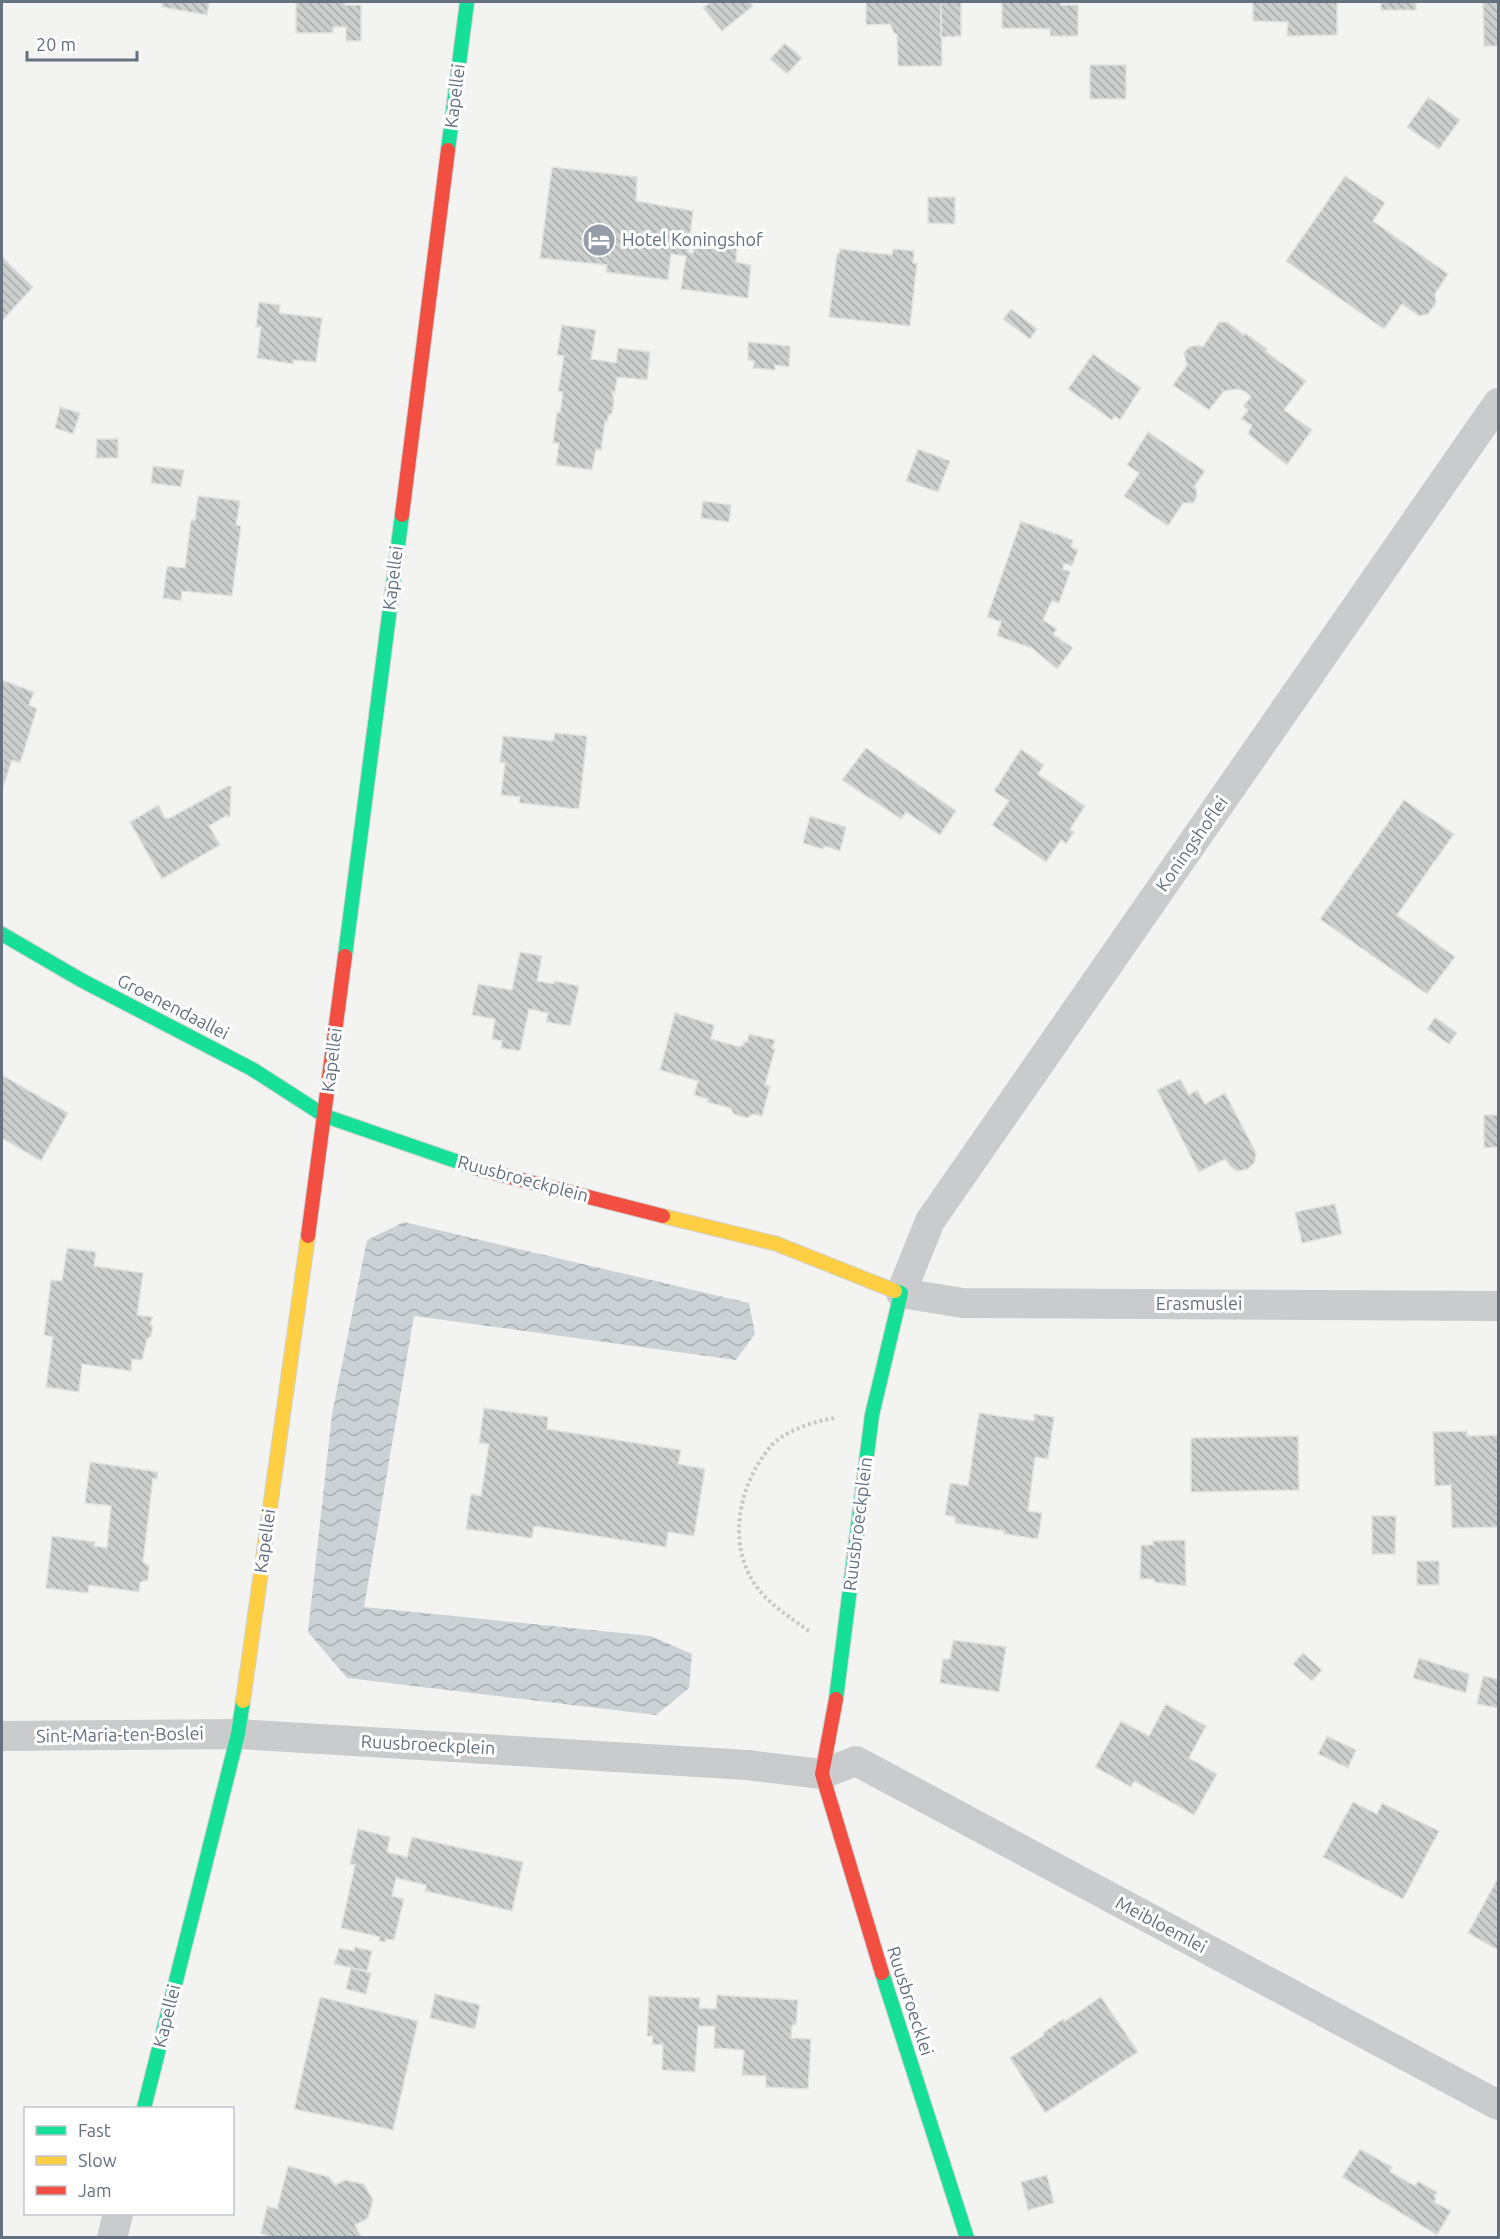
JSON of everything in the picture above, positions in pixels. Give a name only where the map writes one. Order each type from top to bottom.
[{"type":"street","name":"Kapellei","points":[[145,2107],[238,1734],[325,1116],[467,2]]},
{"type":"street","name":"Koningshoflei","points":[[901,1293],[930,1221],[1498,403]]},
{"type":"street","name":"Groenendaallei","points":[[2,934],[81,980],[252,1069],[325,1116]]},
{"type":"street","name":"Ruusbroeckplein","points":[[238,1734],[747,1765],[822,1774],[843,1645],[872,1415],[901,1293],[777,1244],[484,1171],[325,1116]]},
{"type":"street","name":"Erasmuslei","points":[[901,1293],[963,1303],[1498,1306]]},
{"type":"street","name":"Sint-Maria-ten-Boslei","points":[[2,1736],[238,1734]]},
{"type":"street","name":"Meibloemlei","points":[[822,1774],[856,1761],[1498,2105]]},
{"type":"street","name":"Ruusbroecklei","points":[[822,1774],[859,1904],[967,2238]]},
{"type":"street","points":[[112,2238],[118,2215]]},
{"type":"path","points":[[843,1645],[809,1631],[778,1609],[754,1583],[739,1549],[739,1513],[753,1475],[771,1446],[801,1426],[832,1419],[872,1415]]},
{"type":"water","points":[[404,1222],[749,1303],[755,1334],[736,1360],[414,1316],[364,1607],[651,1636],[692,1654],[689,1688],[656,1715],[347,1678],[308,1632],[332,1414],[367,1240]]},
{"type":"building","points":[[162,2],[209,2],[207,15],[162,7]]},
{"type":"building","points":[[296,2],[345,2],[345,5],[361,5],[361,41],[346,41],[346,27],[333,27],[333,33],[296,33]]},
{"type":"building","points":[[711,2],[749,2],[753,6],[722,31],[703,8]]},
{"type":"building","points":[[866,2],[941,2],[942,66],[898,66],[897,34],[894,33],[890,24],[866,25]]},
{"type":"building","points":[[941,2],[961,2],[961,36],[941,37]]},
{"type":"building","points":[[1002,2],[1061,2],[1061,5],[1078,5],[1078,36],[1050,36],[1050,29],[1002,28]]},
{"type":"building","points":[[1253,2],[1337,2],[1337,35],[1287,36],[1288,22],[1253,21]]},
{"type":"building","points":[[1381,2],[1416,2],[1416,10],[1381,10]]},
{"type":"building","points":[[1483,2],[1498,2],[1498,46],[1484,46]]},
{"type":"building","points":[[785,43],[802,58],[787,74],[770,59]]},
{"type":"building","points":[[1090,65],[1126,65],[1126,99],[1090,99]]},
{"type":"building","points":[[1428,97],[1460,120],[1439,149],[1407,127]]},
{"type":"building","points":[[552,167],[637,177],[636,201],[693,211],[688,252],[693,254],[694,243],[737,248],[736,262],[751,265],[748,298],[681,289],[686,256],[671,254],[668,280],[606,272],[607,265],[540,258]]},
{"type":"building","points":[[1345,176],[1385,203],[1373,221],[1448,274],[1435,294],[1436,303],[1428,314],[1419,316],[1402,304],[1384,329],[1286,261]]},
{"type":"building","points":[[928,197],[955,197],[955,224],[928,223]]},
{"type":"building","points":[[840,249],[892,255],[893,249],[914,251],[913,263],[917,263],[910,326],[829,317],[837,254]]},
{"type":"building","points":[[2,257],[33,287],[2,321]]},
{"type":"building","points":[[259,302],[280,305],[279,313],[322,318],[316,362],[294,360],[293,364],[257,358],[261,327],[256,327]]},
{"type":"building","points":[[1011,309],[1037,329],[1030,339],[1003,319]]},
{"type":"building","points":[[1219,322],[1227,322],[1244,335],[1245,333],[1306,381],[1284,410],[1312,430],[1287,465],[1248,434],[1252,425],[1241,419],[1248,410],[1243,406],[1251,397],[1246,392],[1238,389],[1224,391],[1209,410],[1173,385],[1187,365],[1184,353],[1189,347],[1198,345],[1203,347]]},
{"type":"building","points":[[562,325],[596,330],[591,359],[616,363],[618,348],[650,352],[647,380],[617,377],[615,393],[612,392],[614,400],[612,413],[608,416],[608,422],[605,422],[601,450],[596,449],[592,470],[556,465],[559,443],[553,443],[557,412],[560,413],[563,392],[558,391],[564,356],[557,355]]},
{"type":"building","points":[[748,342],[790,346],[789,367],[775,365],[775,370],[753,368],[754,361],[748,360]]},
{"type":"building","points":[[1093,354],[1141,388],[1120,420],[1115,416],[1112,420],[1068,389]]},
{"type":"building","points":[[60,407],[80,413],[73,434],[55,428]]},
{"type":"building","points":[[1148,432],[1205,471],[1194,487],[1197,497],[1193,503],[1183,503],[1168,526],[1124,496],[1139,473],[1127,465]]},
{"type":"building","points":[[97,439],[118,439],[118,458],[96,458]]},
{"type":"building","points":[[918,449],[950,461],[938,492],[906,481]]},
{"type":"building","points":[[153,466],[184,470],[181,487],[151,483]]},
{"type":"building","points":[[198,496],[240,501],[236,525],[241,526],[232,596],[182,591],[181,601],[163,598],[167,566],[185,568],[191,520],[195,520]]},
{"type":"building","points":[[703,501],[731,505],[729,522],[701,518]]},
{"type":"building","points":[[1021,521],[1073,540],[1071,547],[1078,550],[1072,566],[1064,563],[1063,569],[1070,572],[1059,603],[1052,601],[1043,620],[1057,629],[1053,634],[1073,648],[1057,669],[1032,648],[997,636],[1001,622],[987,617]]},
{"type":"building","points":[[2,680],[34,692],[29,705],[37,709],[20,763],[12,760],[3,787]]},
{"type":"building","points":[[555,733],[587,736],[579,809],[519,803],[520,797],[501,795],[505,763],[500,762],[503,736],[553,741]]},
{"type":"building","points":[[866,748],[956,811],[940,835],[906,812],[901,819],[842,780]]},
{"type":"building","points":[[1021,749],[1044,765],[1038,774],[1085,806],[1070,829],[1074,832],[1066,844],[1061,840],[1046,862],[992,825],[1009,801],[994,791]]},
{"type":"building","points":[[231,786],[230,817],[227,815],[209,826],[220,845],[162,879],[130,822],[158,805],[165,818],[170,818]]},
{"type":"building","points":[[1404,800],[1454,834],[1397,915],[1455,957],[1427,994],[1320,919]]},
{"type":"building","points":[[810,816],[846,827],[840,851],[803,843]]},
{"type":"building","points":[[520,952],[542,956],[537,981],[554,984],[555,981],[579,986],[570,1026],[546,1022],[548,1013],[529,1009],[520,1051],[501,1048],[502,1041],[492,1039],[495,1019],[472,1015],[478,984],[512,990]]},
{"type":"building","points":[[675,1013],[714,1025],[711,1039],[740,1047],[744,1041],[747,1042],[749,1034],[775,1040],[772,1048],[775,1049],[765,1085],[770,1086],[762,1116],[753,1114],[747,1118],[734,1114],[730,1108],[707,1102],[708,1099],[694,1095],[698,1081],[660,1070]]},
{"type":"building","points":[[1435,1017],[1457,1033],[1449,1044],[1427,1029]]},
{"type":"building","points":[[2,1075],[68,1113],[41,1161],[2,1138]]},
{"type":"building","points":[[1180,1079],[1189,1095],[1197,1090],[1205,1104],[1225,1093],[1256,1153],[1255,1162],[1248,1169],[1237,1171],[1225,1159],[1199,1172],[1157,1090]]},
{"type":"building","points":[[1484,1115],[1498,1115],[1498,1147],[1484,1148]]},
{"type":"building","points":[[1335,1204],[1342,1234],[1302,1243],[1295,1212]]},
{"type":"building","points":[[67,1248],[96,1252],[94,1266],[143,1273],[137,1315],[153,1317],[150,1323],[153,1327],[151,1336],[147,1339],[142,1360],[132,1359],[131,1371],[82,1364],[79,1392],[46,1387],[53,1337],[44,1335],[51,1280],[62,1281]]},
{"type":"building","points":[[484,1408],[548,1417],[547,1429],[681,1450],[678,1464],[705,1469],[694,1536],[668,1532],[666,1547],[534,1526],[532,1538],[466,1529],[471,1494],[481,1496],[489,1444],[479,1443]]},
{"type":"building","points":[[979,1413],[1034,1421],[1034,1414],[1054,1417],[1048,1459],[1035,1457],[1028,1511],[1042,1513],[1038,1539],[955,1523],[955,1517],[945,1515],[950,1483],[968,1486]]},
{"type":"building","points":[[1467,1431],[1467,1436],[1498,1435],[1498,1527],[1452,1528],[1451,1485],[1435,1486],[1433,1432]]},
{"type":"building","points":[[1298,1436],[1299,1490],[1191,1492],[1191,1438]]},
{"type":"building","points":[[90,1462],[158,1472],[157,1479],[153,1478],[143,1562],[149,1566],[148,1580],[140,1582],[139,1592],[89,1585],[88,1593],[46,1588],[52,1536],[95,1542],[94,1546],[107,1548],[111,1506],[85,1503]]},
{"type":"building","points":[[1372,1516],[1396,1516],[1395,1554],[1372,1554]]},
{"type":"building","points":[[1185,1540],[1186,1586],[1154,1582],[1154,1579],[1140,1579],[1141,1545],[1153,1545],[1153,1541]]},
{"type":"building","points":[[1417,1561],[1439,1561],[1439,1585],[1417,1585]]},
{"type":"building","points":[[953,1640],[1006,1647],[999,1692],[940,1683],[943,1659],[950,1659]]},
{"type":"building","points":[[1303,1653],[1322,1670],[1312,1681],[1293,1664]]},
{"type":"building","points":[[1419,1658],[1469,1674],[1466,1693],[1413,1678]]},
{"type":"building","points":[[1483,1676],[1498,1679],[1498,1708],[1477,1704]]},
{"type":"building","points":[[1166,1704],[1206,1726],[1189,1758],[1217,1774],[1194,1815],[1134,1781],[1131,1787],[1095,1767],[1121,1721],[1149,1736]]},
{"type":"building","points":[[1327,1736],[1356,1750],[1348,1768],[1318,1754]]},
{"type":"building","points":[[1353,1802],[1377,1814],[1382,1803],[1439,1831],[1403,1899],[1323,1857]]},
{"type":"building","points":[[358,1829],[390,1837],[387,1852],[407,1857],[412,1837],[523,1862],[512,1911],[425,1891],[426,1885],[396,1878],[392,1896],[404,1899],[394,1940],[379,1941],[380,1937],[341,1928],[355,1865],[350,1864]]},
{"type":"building","points":[[1498,1878],[1498,1950],[1468,1933]]},
{"type":"building","points":[[355,1947],[372,1951],[367,1971],[334,1964],[339,1948],[354,1951]]},
{"type":"building","points":[[351,1968],[371,1973],[366,1994],[346,1989]]},
{"type":"building","points":[[435,1994],[480,2005],[475,2029],[430,2018]]},
{"type":"building","points":[[717,1995],[798,2000],[796,2025],[792,2025],[791,2038],[811,2039],[808,2089],[766,2087],[766,2076],[742,2075],[744,2050],[714,2048],[715,2026],[698,2026],[695,2072],[662,2070],[663,2045],[652,2044],[653,2036],[647,2036],[649,1996],[700,1998],[699,2008],[716,2009]]},
{"type":"building","points":[[320,1997],[418,2021],[393,2130],[294,2109]]},
{"type":"building","points":[[1101,1997],[1138,2052],[1045,2113],[1010,2058],[1063,2019],[1065,2021]]},
{"type":"building","points":[[1360,2149],[1392,2167],[1390,2172],[1415,2186],[1418,2181],[1437,2192],[1434,2202],[1451,2211],[1437,2235],[1342,2177]]},
{"type":"building","points":[[288,2166],[329,2177],[335,2185],[345,2180],[364,2184],[373,2200],[368,2218],[355,2225],[362,2238],[271,2238],[261,2233],[267,2206],[277,2209]]},
{"type":"building","points":[[1047,2175],[1054,2203],[1028,2210],[1021,2182]]},
{"type":"traffic: fast","points":[[448,150],[467,2]]},
{"type":"traffic: fast","points":[[345,956],[402,515]]},
{"type":"traffic: fast","points":[[2,934],[81,980],[252,1069],[325,1116],[479,1169]]},
{"type":"traffic: fast","points":[[836,1699],[872,1415],[901,1293],[895,1291]]},
{"type":"traffic: fast","points":[[144,2107],[238,1734],[243,1701]]},
{"type":"traffic: fast","points":[[882,1973],[967,2238]]},
{"type":"traffic: slow","points":[[663,1216],[777,1244],[895,1291]]},
{"type":"traffic: slow","points":[[243,1701],[308,1236]]},
{"type":"traffic: jam","points":[[402,515],[448,150]]},
{"type":"traffic: jam","points":[[308,1236],[345,956]]},
{"type":"traffic: jam","points":[[479,1169],[663,1216]]},
{"type":"traffic: jam","points":[[836,1699],[822,1774],[882,1973]]},
{"type":"place","name":"Hotel Koningshof","points":[[599,240]]}]
